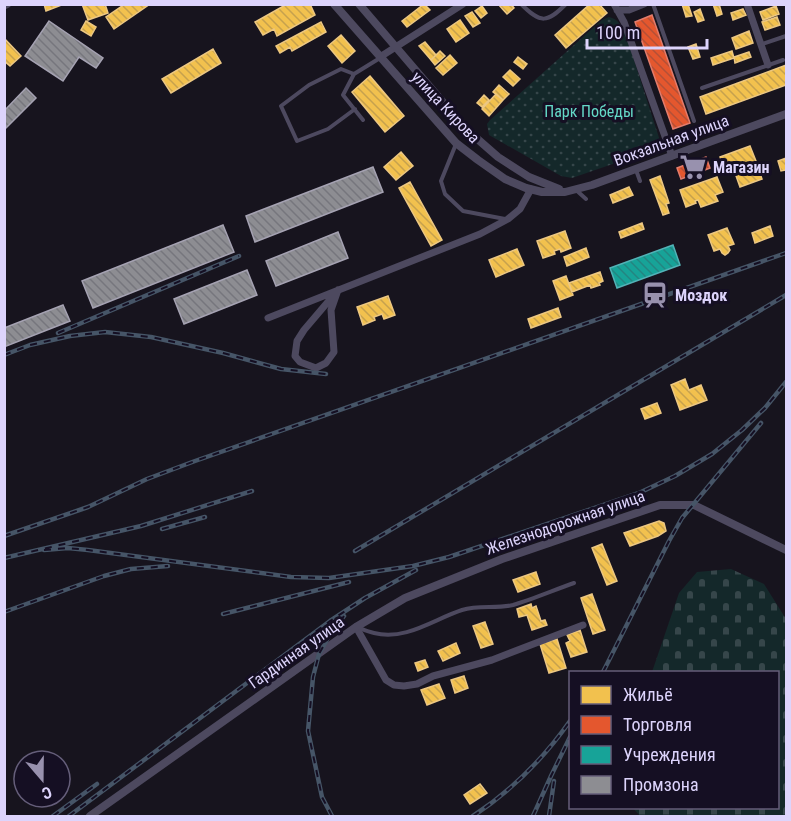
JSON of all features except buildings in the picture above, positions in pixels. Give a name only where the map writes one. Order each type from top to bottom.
[{"type":"street","name":"улица Кирова","points":[[334,4],[456,143],[505,179],[542,192],[565,192]]},
{"type":"street","name":"улица Кирова","points":[[359,4],[466,129],[498,157],[529,177],[565,192]]},
{"type":"street","points":[[380,57],[463,4]]},
{"type":"street","points":[[616,7],[629,10],[644,4]]},
{"type":"street","points":[[747,4],[768,65]]},
{"type":"street","points":[[616,7],[624,22],[672,156]]},
{"type":"street","name":"Вокзальная улица","points":[[565,192],[592,185],[786,114]]},
{"type":"street","points":[[268,318],[480,234],[506,220],[519,209],[531,189]]},
{"type":"street","points":[[338,290],[331,310],[334,352],[326,363],[316,368],[300,362],[295,356],[297,341],[338,290]]},
{"type":"street","name":"Железнодорожная улица","points":[[356,627],[405,598],[502,559],[660,505],[694,505],[786,550]]},
{"type":"street","name":"Гардинная улица","points":[[90,816],[356,627],[386,680],[394,685],[404,686],[492,660],[584,624]]},
{"type":"lane","points":[[521,4],[531,14],[540,19],[547,19],[554,16],[566,4]]},
{"type":"lane","points":[[653,4],[694,121]]},
{"type":"lane","points":[[761,45],[786,36]]},
{"type":"lane","points":[[363,120],[343,95],[354,74],[380,57]]},
{"type":"lane","points":[[702,87],[783,60]]},
{"type":"lane","points":[[354,74],[340,69],[309,85],[280,106],[297,141],[328,129],[355,109]]},
{"type":"lane","points":[[456,143],[441,181],[445,194],[463,211],[506,220]]},
{"type":"lane","points":[[636,169],[640,181]]},
{"type":"lane","points":[[575,189],[586,199]]},
{"type":"lane","points":[[356,627],[376,634],[399,634],[461,610],[512,605],[574,583]]},
{"type":"green space","name":"Парк Победы","points":[[609,17],[617,21],[625,32],[662,147],[572,178],[561,176],[489,135],[487,124],[490,120],[602,20]]},
{"type":"green space","points":[[731,569],[764,584],[786,619],[786,816],[640,816],[634,809],[779,809],[779,671],[652,671],[679,593],[697,572]]},
{"type":"railway","points":[[4,536],[88,507],[147,479],[195,461],[786,253]]},
{"type":"railway","points":[[58,333],[239,256]]},
{"type":"railway","points":[[355,551],[786,295]]},
{"type":"railway","points":[[4,355],[30,345],[70,336],[105,332],[151,337],[281,369],[326,374]]},
{"type":"railway","points":[[44,550],[68,548],[88,550],[291,577],[329,578],[413,566],[449,557],[639,493],[675,476],[712,454],[742,430],[765,408],[786,382]]},
{"type":"railway","points":[[604,671],[682,518],[761,423]]},
{"type":"railway","points":[[4,558],[141,526],[252,491]]},
{"type":"railway","points":[[162,529],[205,517]]},
{"type":"railway","points":[[4,612],[104,576],[131,569],[168,566]]},
{"type":"railway","points":[[69,816],[330,621],[365,598],[416,570]]},
{"type":"railway","points":[[223,614],[349,582]]},
{"type":"railway","points":[[332,816],[322,797],[308,731],[313,677],[319,654],[344,616]]},
{"type":"railway","points":[[473,816],[501,796],[526,773],[569,722]]},
{"type":"railway","points":[[533,816],[569,739]]},
{"type":"railway","points":[[549,816],[554,781]]},
{"type":"railway","points":[[53,816],[97,784]]},
{"type":"place","name":"Магазин","points":[[693,167]]},
{"type":"place","name":"Моздок","points":[[655,295]]}]
